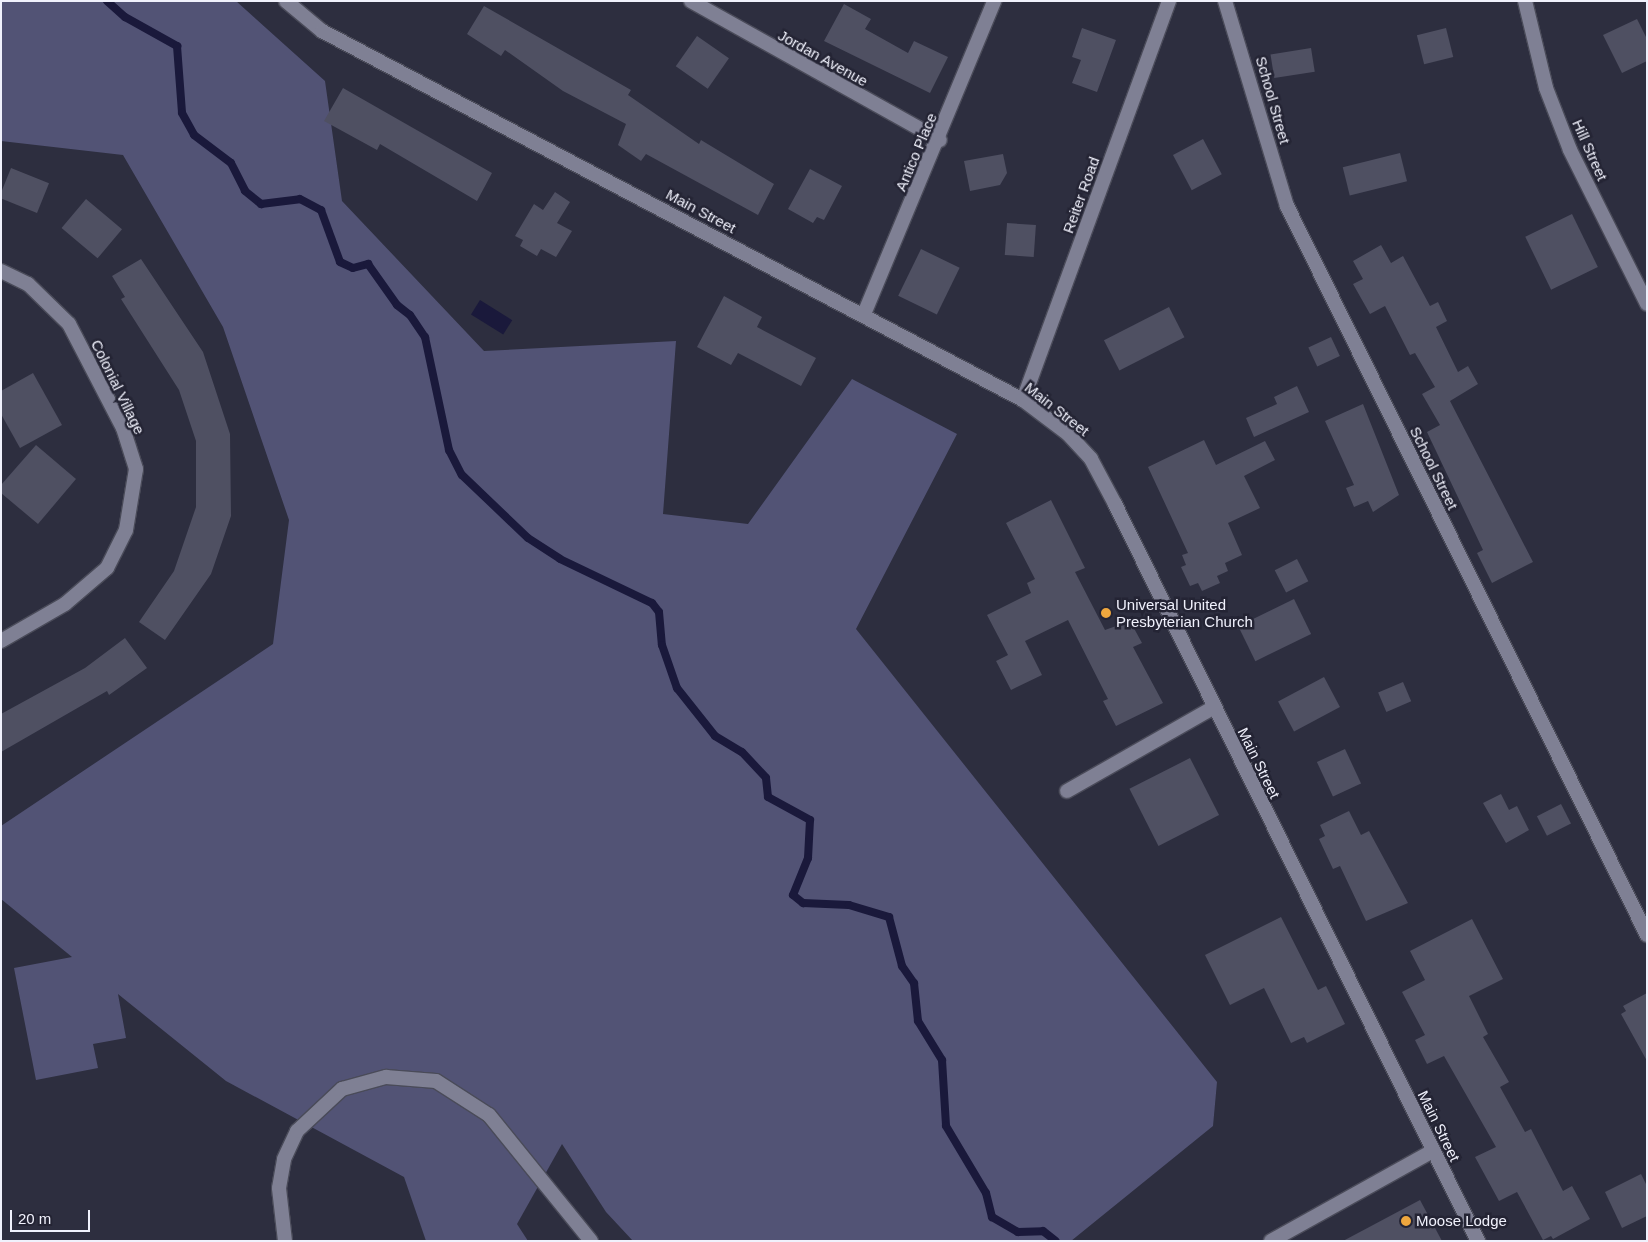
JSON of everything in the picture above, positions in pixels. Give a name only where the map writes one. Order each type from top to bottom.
[{"type":"street","name":"Main Street","points":[[286,1],[322,31],[864,314],[1024,400],[1091,459],[1478,1241]]},
{"type":"street","name":"Jordan Avenue","points":[[691,1],[940,140]]},
{"type":"street","name":"Antico Place","points":[[864,314],[940,140],[994,1]]},
{"type":"street","name":"Reiter Road","points":[[1024,400],[1169,1]]},
{"type":"street","name":"School Street","points":[[1225,1],[1287,206],[1647,935]]},
{"type":"street","name":"Hill Street","points":[[1525,1],[1546,88],[1570,150],[1647,304]]},
{"type":"street","name":"Colonial Village","points":[[1,271],[28,284],[69,324],[123,428],[136,469],[126,530],[107,568],[65,604],[1,641]]},
{"type":"street","points":[[1067,792],[1214,708]]},
{"type":"street","points":[[286,1241],[279,1188],[284,1159],[297,1131],[342,1089],[386,1077],[436,1081],[489,1115],[591,1241]]},
{"type":"street","points":[[1272,1241],[1433,1151]]},
{"type":"shaded area","points":[[1,1],[236,1],[325,81],[342,201],[484,351],[676,341],[663,514],[748,524],[852,379],[957,434],[856,629],[1217,1082],[1213,1126],[1071,1241],[633,1241],[606,1212],[562,1144],[517,1224],[528,1241],[426,1241],[404,1177],[226,1081],[118,994],[126,1038],[93,1044],[98,1068],[36,1080],[14,968],[72,957],[1,899],[1,826],[273,644],[289,520],[223,327],[123,155],[1,141]]},
{"type":"shaded area","points":[[480,300],[512,320],[503,335],[471,314]]},
{"type":"building","points":[[844,4],[871,19],[865,29],[908,53],[914,41],[948,57],[930,93],[824,41]]},
{"type":"building","points":[[484,6],[631,90],[628,95],[699,144],[701,140],[774,184],[758,215],[646,154],[641,161],[618,145],[626,124],[563,91],[505,50],[501,56],[467,34]]},
{"type":"building","points":[[1637,19],[1647,39],[1647,61],[1622,73],[1603,35]]},
{"type":"building","points":[[1082,28],[1116,40],[1097,92],[1072,83],[1081,60],[1072,57]]},
{"type":"building","points":[[1446,28],[1453,57],[1424,64],[1417,35]]},
{"type":"building","points":[[697,36],[729,58],[708,89],[676,66]]},
{"type":"building","points":[[1311,48],[1315,72],[1274,78],[1271,54]]},
{"type":"building","points":[[343,88],[492,173],[477,201],[380,144],[377,150],[324,121]]},
{"type":"building","points":[[1203,139],[1222,174],[1192,190],[1173,155]]},
{"type":"building","points":[[1400,153],[1407,181],[1350,195],[1343,167]]},
{"type":"building","points":[[1003,154],[1007,173],[1000,185],[970,191],[964,161]]},
{"type":"building","points":[[11,168],[49,183],[37,213],[1,198],[1,193]]},
{"type":"building","points":[[810,169],[842,186],[824,220],[817,217],[813,223],[788,209]]},
{"type":"building","points":[[555,192],[570,202],[557,223],[572,231],[556,257],[541,249],[537,256],[520,246],[523,240],[515,236],[534,204],[543,210]]},
{"type":"building","points":[[86,199],[122,229],[98,258],[62,228]]},
{"type":"building","points":[[1572,214],[1598,267],[1551,290],[1525,237]]},
{"type":"building","points":[[1007,223],[1036,225],[1034,257],[1005,255]]},
{"type":"building","points":[[1381,245],[1391,263],[1403,256],[1430,306],[1438,302],[1447,321],[1436,327],[1458,372],[1468,366],[1478,384],[1450,401],[1533,562],[1492,583],[1477,553],[1483,550],[1427,432],[1440,425],[1422,394],[1435,387],[1415,353],[1410,355],[1385,306],[1370,314],[1353,284],[1363,279],[1353,261]]},
{"type":"building","points":[[921,249],[960,268],[937,315],[898,296]]},
{"type":"building","points":[[141,259],[203,352],[230,434],[231,516],[211,574],[165,640],[139,622],[174,571],[196,507],[196,441],[179,390],[121,299],[125,297],[112,276]]},
{"type":"building","points":[[724,296],[762,317],[757,327],[816,358],[801,386],[738,353],[731,365],[697,347]]},
{"type":"building","points":[[1169,307],[1184,337],[1119,370],[1104,340]]},
{"type":"building","points":[[1331,337],[1340,356],[1317,367],[1308,348]]},
{"type":"building","points":[[33,373],[62,425],[20,448],[1,414],[1,391]]},
{"type":"building","points":[[1297,386],[1309,412],[1254,437],[1246,418],[1277,404],[1274,397]]},
{"type":"building","points":[[1363,404],[1399,495],[1373,512],[1368,501],[1354,507],[1346,488],[1354,485],[1325,421]]},
{"type":"building","points":[[1204,440],[1216,465],[1265,441],[1275,460],[1244,476],[1260,508],[1228,523],[1242,555],[1225,563],[1228,571],[1217,576],[1220,583],[1202,591],[1198,583],[1190,586],[1181,567],[1186,565],[1182,555],[1188,553],[1148,467]]},
{"type":"building","points":[[36,445],[76,479],[38,524],[1,493],[1,485]]},
{"type":"building","points":[[1051,500],[1085,568],[1075,572],[1105,630],[1130,621],[1142,643],[1133,647],[1163,703],[1116,726],[1103,701],[1108,699],[1068,620],[1025,641],[1042,675],[1011,690],[996,661],[1008,655],[987,615],[1031,593],[1027,583],[1035,579],[1006,523]]},
{"type":"building","points":[[1297,559],[1308,581],[1286,593],[1275,570]]},
{"type":"building","points":[[1294,599],[1311,634],[1255,661],[1238,626]]},
{"type":"building","points":[[125,638],[147,668],[109,695],[107,691],[1,752],[1,714],[85,668]]},
{"type":"building","points":[[1324,677],[1340,707],[1294,731],[1278,701]]},
{"type":"building","points":[[1403,682],[1411,701],[1386,712],[1378,693]]},
{"type":"building","points":[[1345,749],[1361,783],[1333,797],[1317,762]]},
{"type":"building","points":[[1190,758],[1219,815],[1158,846],[1129,789]]},
{"type":"building","points":[[1501,794],[1509,810],[1517,806],[1529,830],[1506,843],[1483,803]]},
{"type":"building","points":[[1561,804],[1571,824],[1547,836],[1537,816]]},
{"type":"building","points":[[1349,811],[1361,835],[1369,831],[1408,903],[1366,921],[1340,866],[1333,869],[1319,839],[1325,836],[1320,825]]},
{"type":"building","points":[[1281,917],[1318,990],[1326,986],[1345,1024],[1307,1043],[1304,1037],[1291,1043],[1264,988],[1230,1005],[1205,955]]},
{"type":"building","points":[[1472,919],[1503,979],[1469,996],[1488,1034],[1483,1037],[1509,1082],[1500,1087],[1525,1132],[1531,1129],[1563,1191],[1572,1186],[1590,1219],[1553,1239],[1551,1236],[1543,1240],[1517,1192],[1499,1201],[1475,1157],[1496,1147],[1444,1056],[1427,1064],[1415,1040],[1425,1035],[1402,992],[1425,980],[1410,951]]},
{"type":"building","points":[[1647,993],[1647,1061],[1621,1014],[1626,1011],[1623,1006]]},
{"type":"building","points":[[1641,1174],[1647,1186],[1647,1216],[1622,1228],[1605,1192]]},
{"type":"building","name":"Moose Lodge","points":[[1420,1200],[1442,1241],[1343,1241]]},
{"type":"waterway","points":[[107,1],[125,17],[177,46],[182,113],[194,135],[231,163],[245,191],[261,204],[300,199],[321,210],[340,262],[353,268],[368,264],[397,305],[410,315],[425,337],[449,450],[462,475],[528,538],[560,559],[652,603],[659,612],[662,645],[677,688],[715,736],[742,752],[766,778],[768,797],[810,820],[808,858],[793,895],[803,903],[849,905],[889,917],[902,966],[914,983],[918,1021],[942,1060],[946,1126],[986,1193],[992,1217],[1018,1232],[1043,1231],[1056,1241]]},
{"type":"place","name":"Universal United Presbyterian Church","points":[[1106,613]]},
{"type":"place","name":"Moose Lodge","points":[[1406,1221]]}]
